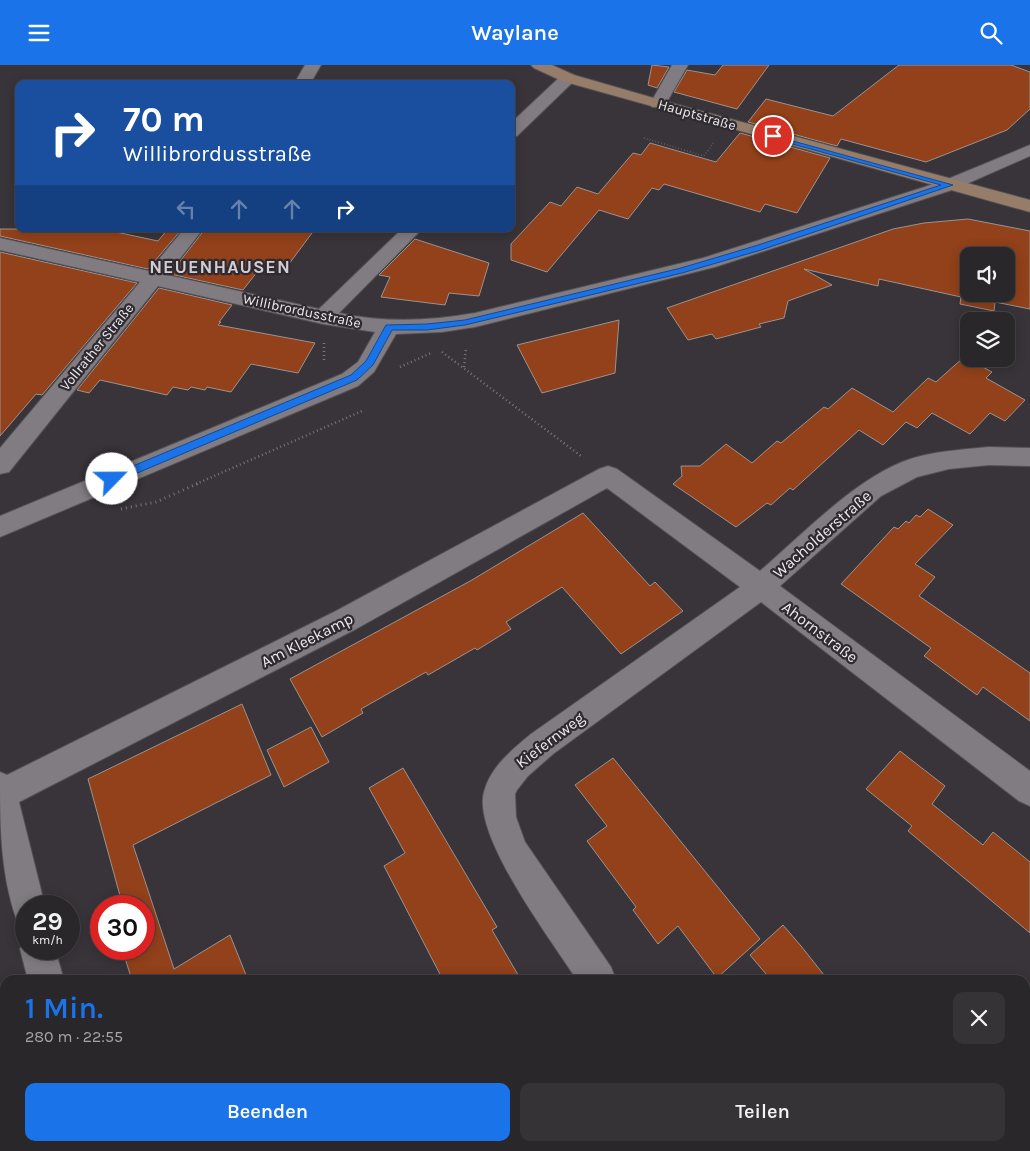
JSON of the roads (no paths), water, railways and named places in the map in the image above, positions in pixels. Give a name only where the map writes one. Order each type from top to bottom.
[{"type":"street","points":[[304,80],[313,65]]},
{"type":"street","name":"Hauptstraße","points":[[539,65],[568,78],[658,104],[1030,206]]},
{"type":"street","points":[[658,104],[680,65]]},
{"type":"street","points":[[515,128],[568,78]]},
{"type":"street","name":"Willibrordusstraße","points":[[0,243],[323,317],[389,327],[427,327],[465,323],[682,271],[949,185],[1030,150]]},
{"type":"street","name":"Vollrather Straße","points":[[0,465],[192,232]]},
{"type":"street","points":[[323,317],[410,232]]},
{"type":"street","points":[[0,527],[350,380],[363,371],[389,327]]},
{"type":"street","name":"Wacholderstraße","points":[[761,587],[853,503],[892,477],[911,469],[949,460],[989,456],[1030,457]]},
{"type":"street","name":"Ahornstraße","points":[[608,476],[761,587],[1030,790]]},
{"type":"street","name":"Am Kleekamp","points":[[1,791],[346,620],[608,476]]},
{"type":"street","name":"Kiefernweg","points":[[595,975],[513,852],[502,827],[498,808],[499,793],[502,786],[512,770],[530,754],[761,587]]},
{"type":"street","points":[[1,791],[25,895]]},
{"type":"street","points":[[41,960],[45,975]]},
{"type":"district","name":"NEUENHAUSEN","points":[[220,267]]}]
